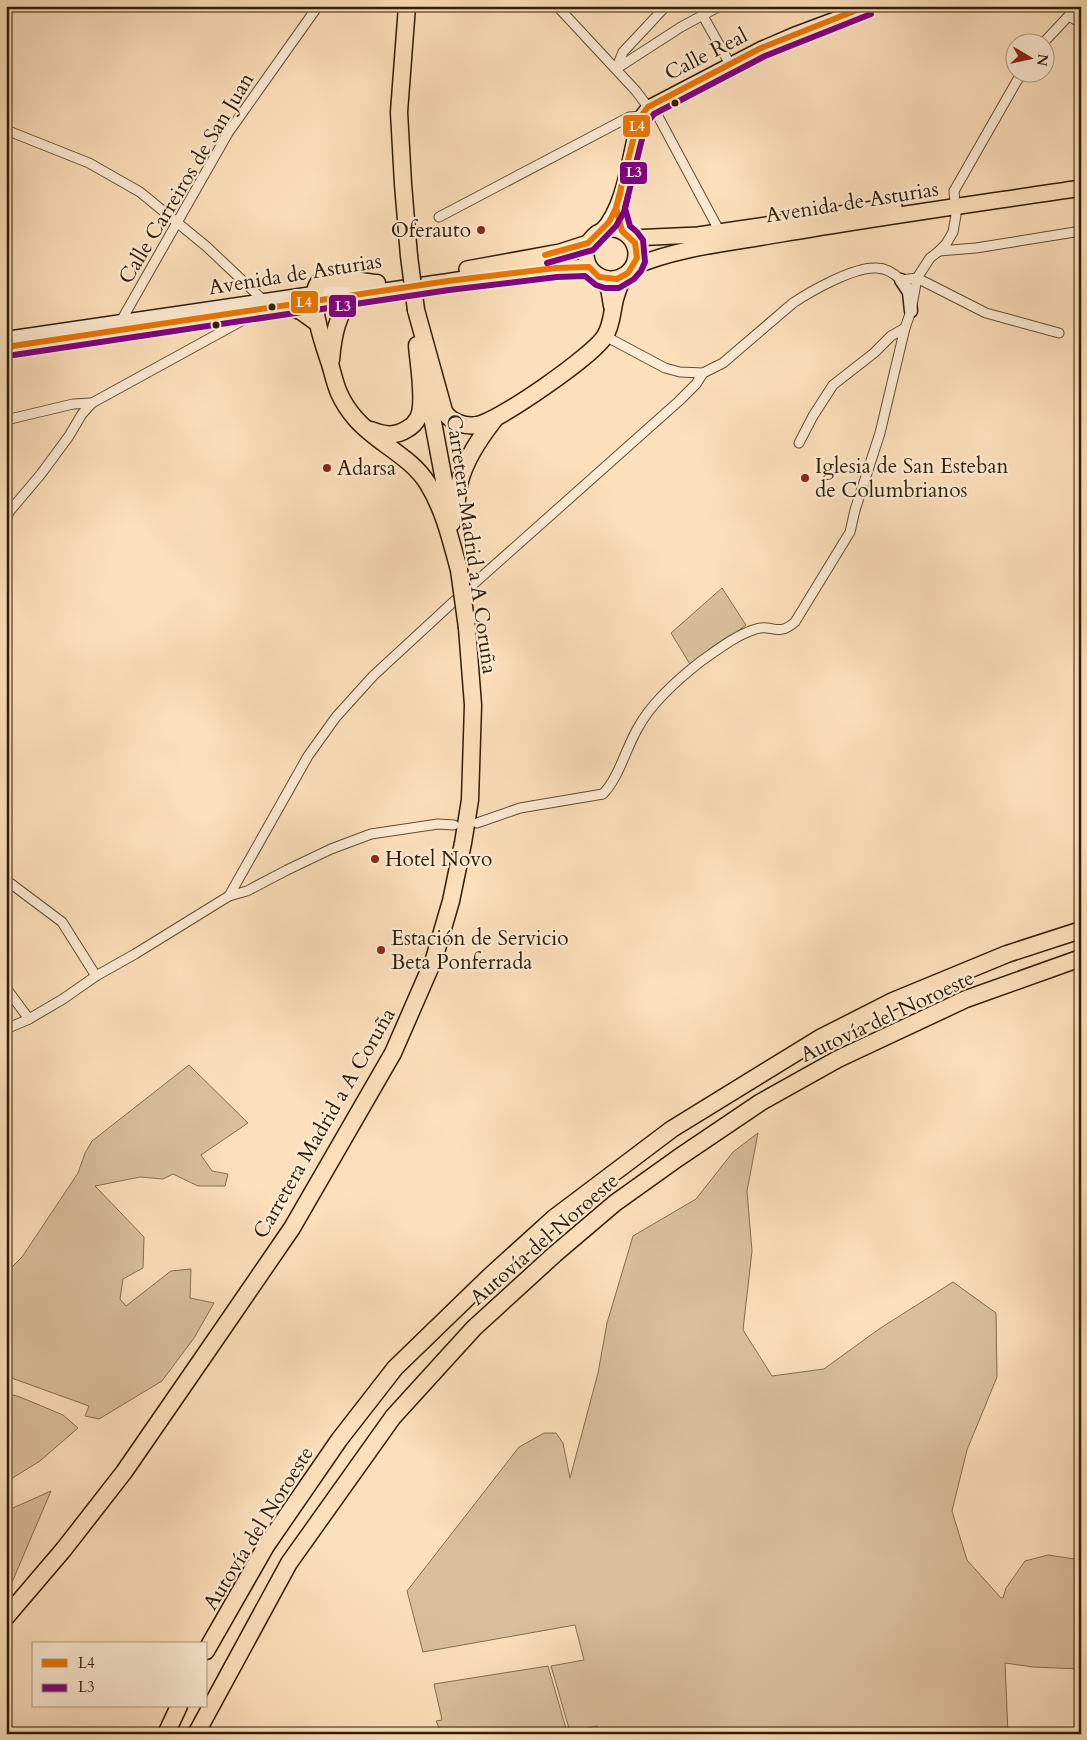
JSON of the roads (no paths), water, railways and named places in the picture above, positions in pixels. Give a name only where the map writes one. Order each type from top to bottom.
[{"type":"highway","name":"Carretera Madrid a A Coruña","points":[[6,1616],[64,1549],[124,1472],[292,1228],[393,1053],[434,959],[451,901],[470,800],[473,705],[467,628],[459,570],[428,395],[409,256],[399,112],[407,6]]},
{"type":"highway","points":[[594,272],[609,288],[613,311]]},
{"type":"highway","points":[[416,310],[439,400],[448,418],[464,424],[477,425],[494,420],[572,368],[598,345],[605,336],[610,324],[627,272]]},
{"type":"highway","points":[[377,283],[325,280],[317,285],[316,306],[331,367],[339,393],[362,426],[405,460],[428,484],[450,536],[459,570]]},
{"type":"highway","points":[[331,367],[334,336],[342,311],[353,296]]},
{"type":"highway","points":[[288,306],[302,312],[316,306]]},
{"type":"highway","points":[[316,306],[322,312],[328,314],[342,311]]},
{"type":"highway","points":[[362,426],[382,434],[398,435],[410,427],[418,418],[421,404],[416,310]]},
{"type":"highway","points":[[459,570],[456,512],[460,482],[468,458],[494,420]]},
{"type":"highway","name":"Autovía del Noroeste","points":[[208,1648],[266,1546],[339,1440],[395,1368],[490,1276],[554,1218],[672,1129],[820,1038],[902,997],[1007,954],[1081,930]]},
{"type":"highway","name":"Autovía del Noroeste","points":[[196,1734],[288,1563],[393,1417],[474,1328],[555,1254],[615,1203],[761,1102],[829,1064],[966,999],[1081,958]]},
{"type":"highway","points":[[166,1734],[178,1708]]},
{"type":"main road","name":"Calle Real","points":[[647,109],[761,48],[868,6]]},
{"type":"main road","points":[[616,208],[627,234],[636,248],[636,258],[627,272],[612,280],[594,272],[586,254],[588,243],[592,236],[608,223],[616,208],[636,128],[647,109]]},
{"type":"main road","name":"Avenida de Asturias","points":[[627,272],[645,262],[684,251],[1081,178]]},
{"type":"main road","name":"Avenida de Asturias","points":[[627,234],[698,235],[1081,188]]},
{"type":"main road","points":[[601,230],[612,228],[627,234]]},
{"type":"main road","name":"Avenida de Asturias","points":[[377,283],[498,264],[560,252],[588,243]]},
{"type":"main road","name":"Avenida de Asturias","points":[[6,338],[264,301],[316,306],[353,296],[536,270],[594,272]]},
{"type":"main road","points":[[901,280],[909,292],[911,311]]},
{"type":"main road","name":"Avenida de Asturias","points":[[6,347],[288,306]]},
{"type":"street","name":"Calle Carreiros de San Juan","points":[[121,321],[228,133],[318,6]]},
{"type":"street","points":[[557,6],[616,69],[647,109],[720,232]]},
{"type":"street","points":[[616,69],[623,52],[666,6]]},
{"type":"street","points":[[616,69],[682,27],[720,6]]},
{"type":"street","points":[[1054,32],[1078,6]]},
{"type":"street","points":[[703,16],[730,64]]},
{"type":"street","points":[[1069,16],[1081,23]]},
{"type":"street","points":[[477,823],[520,808],[603,794],[611,783],[640,725],[668,689],[699,663],[728,643],[759,628],[782,630],[789,628],[795,622],[850,532],[855,510],[880,433],[905,328],[911,311],[917,278],[930,258],[946,244],[955,226],[954,191],[1016,82]]},
{"type":"street","points":[[438,217],[629,116],[647,109]]},
{"type":"street","points":[[6,130],[89,163],[140,192],[157,208],[207,247],[264,301]]},
{"type":"street","points":[[940,251],[976,248],[1081,231]]},
{"type":"street","points":[[605,336],[665,368],[680,372],[703,372],[723,363],[793,303],[831,282],[860,270],[874,268],[887,270],[901,280],[917,278],[986,312],[1059,333]]},
{"type":"street","points":[[6,520],[9,512],[41,474],[69,436],[82,414],[92,403],[245,319],[249,311]]},
{"type":"street","points":[[798,443],[833,385],[874,353],[891,336],[905,328]]},
{"type":"street","points":[[229,896],[308,756],[336,717],[373,676],[679,401],[696,384],[703,372]]},
{"type":"street","points":[[6,420],[73,404],[92,403]]},
{"type":"street","points":[[6,1029],[29,1019],[96,976],[229,896],[248,891],[332,849],[371,834],[429,825],[454,825]]},
{"type":"street","points":[[6,880],[62,922],[96,976]]},
{"type":"street","points":[[6,988],[29,1019]]},
{"type":"place","name":"Oferauto","points":[[481,230]]},
{"type":"place","name":"Adarsa","points":[[327,468]]},
{"type":"place","name":"Iglesia de San Esteban de Columbrianos","points":[[805,478]]},
{"type":"place","name":"Hotel Novo","points":[[375,859]]},
{"type":"place","name":"Estación de Servicio Beta Ponferrada","points":[[381,950]]}]
